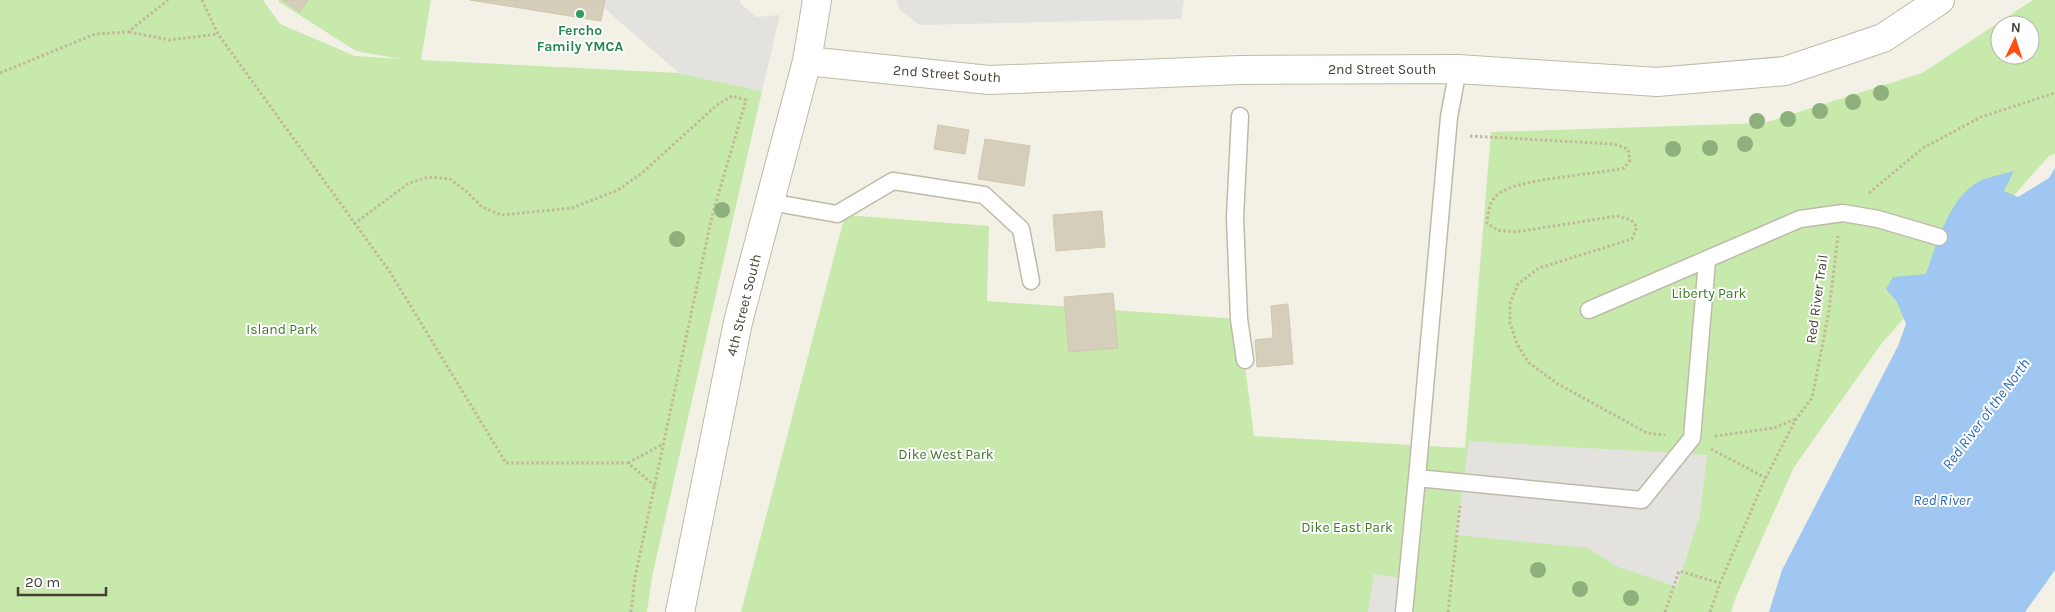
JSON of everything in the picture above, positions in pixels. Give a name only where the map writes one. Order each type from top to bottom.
[{"type":"street","name":"4th Street South","points":[[680,612],[738,322],[807,61],[817,0]]},
{"type":"street","name":"2nd Street South","points":[[807,61],[989,80],[1240,70],[1458,68],[1657,82],[1785,71],[1883,38],[1940,0]]},
{"type":"lane","points":[[1404,612],[1448,117],[1458,68]]},
{"type":"lane","points":[[1240,116],[1235,218],[1239,318],[1245,360]]},
{"type":"lane","points":[[770,202],[837,214],[892,181],[984,195],[1021,229],[1031,281]]},
{"type":"lane","points":[[1589,310],[1800,219],[1843,213],[1878,219],[1939,237]]},
{"type":"lane","points":[[1417,478],[1642,500],[1692,438],[1707,260]]},
{"type":"path","points":[[128,32],[168,0]]},
{"type":"path","points":[[202,0],[218,34],[390,272],[506,463],[628,463],[664,444]]},
{"type":"path","points":[[0,73],[95,34],[128,32],[170,40],[218,34]]},
{"type":"path","points":[[1843,213],[1923,148],[1981,117],[2055,93]]},
{"type":"path","points":[[354,224],[410,184],[428,177],[450,180],[466,191],[482,207],[501,215],[572,208],[618,190],[643,172],[717,104],[732,96],[746,100],[712,216],[635,577],[631,612]]},
{"type":"path","points":[[1447,135],[1614,144],[1628,149],[1630,160],[1624,168],[1515,185],[1497,195],[1489,208],[1487,223],[1497,230],[1516,232],[1618,216],[1631,220],[1637,227],[1632,239],[1539,268],[1518,284],[1510,303],[1510,323],[1516,344],[1529,363],[1558,384],[1648,433],[1692,438],[1774,428],[1796,419]]},
{"type":"path","name":"Red River Trail","points":[[1710,612],[1720,583],[1766,478],[1796,419],[1812,398],[1829,312],[1837,239],[1843,213]]},
{"type":"path","points":[[1692,438],[1766,478]]},
{"type":"path","points":[[628,463],[655,486]]},
{"type":"path","points":[[1448,612],[1462,483]]},
{"type":"path","points":[[1665,612],[1679,571],[1720,583]]},
{"type":"green space","name":"Island Park","points":[[0,0],[263,0],[280,24],[355,56],[401,59],[356,51],[279,2],[279,0],[431,0],[421,60],[679,73],[762,91],[652,577],[647,612],[0,612]]},
{"type":"green space","points":[[2033,0],[2055,0],[2055,154],[2049,156],[1882,343],[1794,467],[1731,612],[741,612],[845,215],[989,226],[987,301],[1239,319],[1254,436],[1465,448],[1491,132],[1764,123],[1922,73],[1990,28],[1990,65],[2040,65],[2040,15],[2010,15]]},
{"type":"shaded area","points":[[605,0],[740,0],[740,3],[756,17],[780,15],[762,91],[679,73],[603,7]]},
{"type":"shaded area","points":[[896,0],[1184,0],[1181,19],[919,25],[900,10]]},
{"type":"shaded area","points":[[1469,441],[1707,455],[1700,515],[1677,587],[1618,567],[1587,548],[1456,535]]},
{"type":"shaded area","points":[[1374,574],[1398,578],[1395,612],[1368,612]]},
{"type":"water","name":"Red River","points":[[2055,168],[2055,570],[2025,612],[1769,612],[1782,570],[1898,346],[1906,324],[1897,302],[1886,289],[1893,277],[1926,274],[1946,220],[1962,195],[1972,186],[1984,179],[2014,171],[2004,191],[2018,197],[2049,178]]},
{"type":"building","points":[[282,0],[308,0],[300,12]]},
{"type":"building","name":"Fercho Family YMCA","points":[[470,0],[605,0],[601,21]]},
{"type":"building","points":[[938,125],[969,130],[965,154],[934,149]]},
{"type":"building","points":[[985,139],[1030,146],[1024,186],[978,179]]},
{"type":"building","points":[[1102,211],[1105,247],[1056,251],[1053,215]]},
{"type":"building","points":[[1113,293],[1118,348],[1069,352],[1064,297]]},
{"type":"building","points":[[1288,304],[1293,364],[1257,367],[1255,340],[1273,338],[1271,306]]},
{"type":"place","name":"Fercho Family YMCA","points":[[580,14]]},
{"type":"park label","name":"Liberty Park","points":[[1709,293]]},
{"type":"park label","name":"Dike West Park","points":[[946,454]]},
{"type":"park label","name":"Dike East Park","points":[[1347,527]]},
{"type":"water label","name":"Red River of the North","points":[[1986,414]]}]
